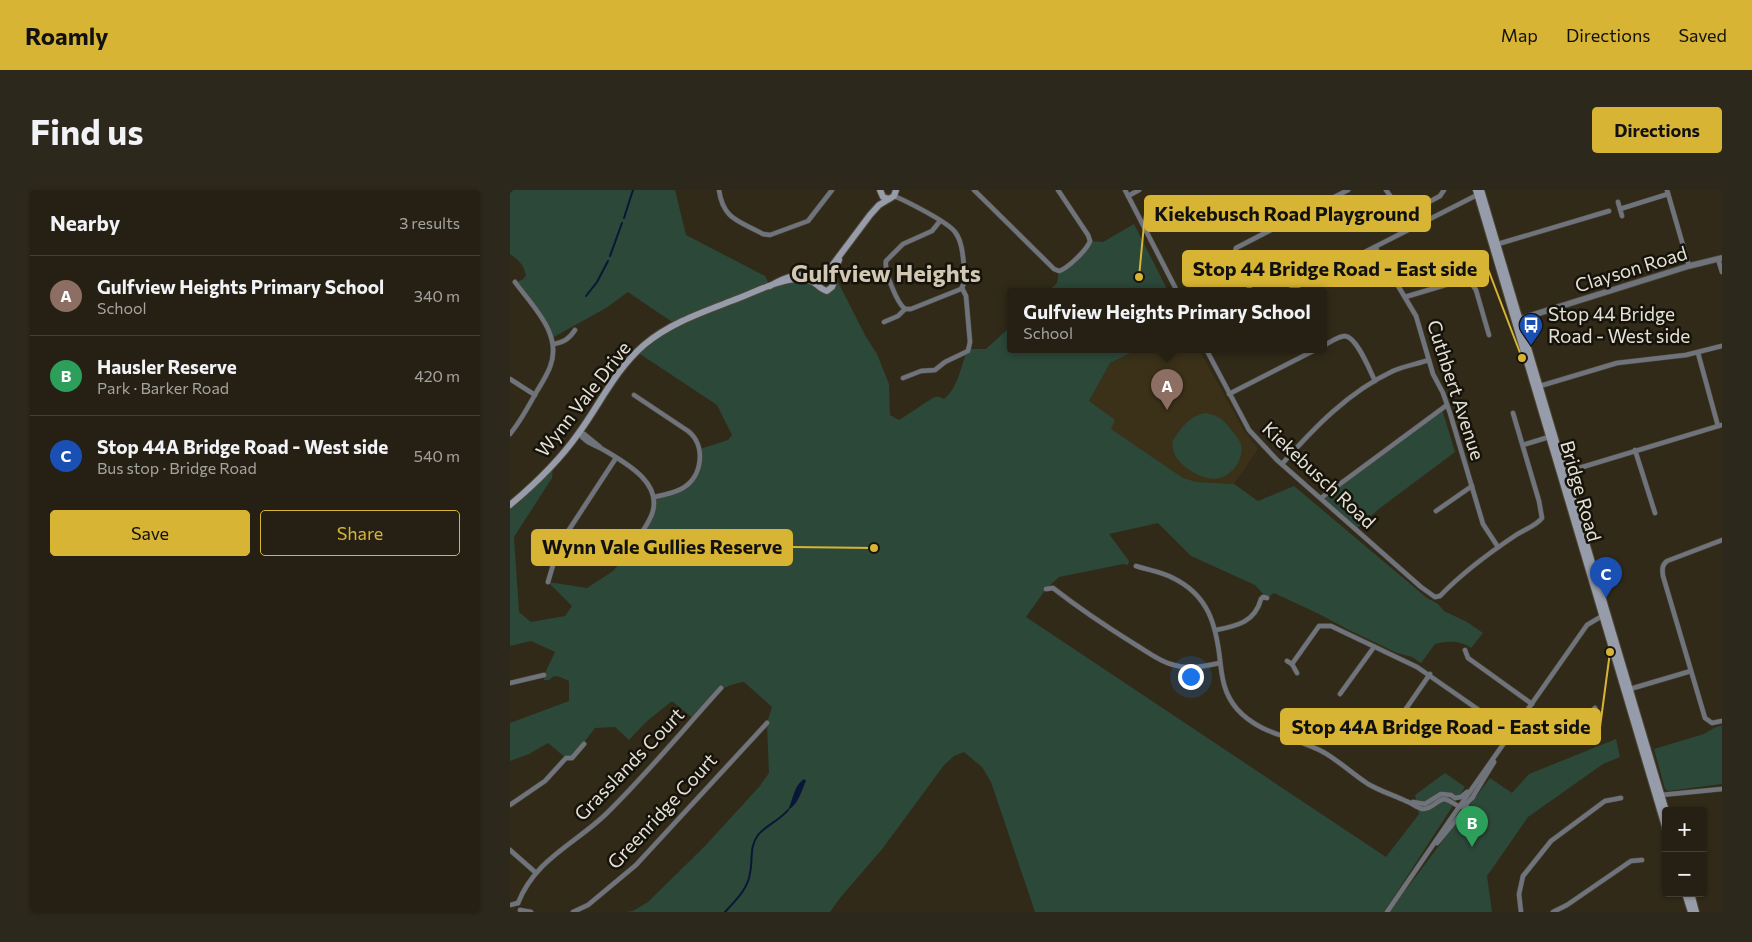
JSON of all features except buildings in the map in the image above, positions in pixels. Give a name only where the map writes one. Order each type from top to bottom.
[{"type":"main road","points":[[880,191],[883,197],[894,194]]},
{"type":"main road","points":[[870,215],[880,191]]},
{"type":"main road","name":"Bridge Road","points":[[1479,192],[1662,812]]},
{"type":"main road","points":[[826,276],[834,284],[830,290],[824,290],[818,285],[818,280],[826,276],[870,215],[894,194]]},
{"type":"main road","name":"Wynn Vale Drive","points":[[510,505],[553,465],[578,433],[618,373],[649,341],[684,320],[770,286],[794,274],[826,276]]},
{"type":"main road","name":"Wynn Vale Drive","points":[[770,286],[800,279],[812,281],[818,285]]},
{"type":"main road","name":"Bridge Road","points":[[1538,387],[1549,437],[1563,472]]},
{"type":"main road","name":"Bridge Road","points":[[1658,795],[1664,807]]},
{"type":"main road","points":[[1686,897],[1691,912]]},
{"type":"main road","points":[[1692,897],[1696,912]]},
{"type":"street","points":[[719,190],[720,201],[728,215],[770,236],[808,221],[832,190]]},
{"type":"street","points":[[974,190],[1054,270],[1060,271],[1087,247],[1090,237],[1058,190]]},
{"type":"street","points":[[1125,190],[1175,288]]},
{"type":"street","points":[[1128,196],[1139,190]]},
{"type":"street","points":[[1250,288],[1234,256],[1236,248],[1348,190]]},
{"type":"street","points":[[1386,190],[1413,228]]},
{"type":"street","points":[[1405,215],[1440,196],[1444,190]]},
{"type":"street","points":[[1294,288],[1413,228],[1479,192]]},
{"type":"street","points":[[1620,209],[1667,192],[1689,266]]},
{"type":"street","points":[[894,194],[908,201],[953,229],[962,254],[965,280],[962,288],[911,309],[905,309],[900,304],[886,271],[886,261],[904,244],[931,232],[940,221]]},
{"type":"street","points":[[1618,202],[1622,216]]},
{"type":"street","points":[[1495,245],[1609,211]]},
{"type":"street","name":"Cuthbert Avenue","points":[[1375,247],[1416,316],[1433,374],[1447,405],[1483,524],[1498,547]]},
{"type":"street","points":[[1720,259],[1722,272]]},
{"type":"street","name":"Clayson Road","points":[[1518,320],[1689,266],[1720,259]]},
{"type":"street","points":[[1405,296],[1462,280],[1470,281],[1476,290],[1489,335]]},
{"type":"street","points":[[510,434],[535,395],[550,366],[554,344],[546,324],[514,282]]},
{"type":"street","points":[[903,378],[921,371],[935,370],[945,362],[968,350],[970,342],[966,294],[962,288]]},
{"type":"street","points":[[884,322],[898,316],[905,309]]},
{"type":"street","points":[[554,344],[569,338],[575,330]]},
{"type":"street","points":[[1327,344],[1345,336],[1352,339],[1375,382]]},
{"type":"street","points":[[1538,387],[1617,363],[1698,353],[1722,346]]},
{"type":"street","name":"Kiekebusch Road","points":[[1208,353],[1249,430],[1282,464],[1432,596],[1440,596],[1458,578],[1498,547]]},
{"type":"street","points":[[1229,394],[1309,353]]},
{"type":"street","points":[[1563,472],[1720,426],[1698,353]]},
{"type":"street","points":[[1282,464],[1320,422],[1375,382],[1394,371],[1429,360]]},
{"type":"street","points":[[510,379],[535,395]]},
{"type":"street","points":[[634,395],[693,434],[699,447],[699,464],[695,475],[688,484],[674,492],[654,497]]},
{"type":"street","points":[[1321,498],[1447,405]]},
{"type":"street","points":[[1498,547],[1538,524],[1542,518],[1513,413]]},
{"type":"street","points":[[578,433],[581,437],[616,458],[650,485],[654,497],[652,514],[621,562]]},
{"type":"street","points":[[1523,445],[1549,437]]},
{"type":"street","points":[[1635,450],[1654,513]]},
{"type":"street","points":[[548,582],[559,545],[616,458]]},
{"type":"street","points":[[1436,511],[1472,486]]},
{"type":"street","points":[[1722,540],[1667,561],[1662,568],[1705,718],[1710,722],[1722,721]]},
{"type":"street","points":[[1136,566],[1173,578],[1190,591],[1210,614],[1216,630],[1222,679],[1230,700],[1238,710],[1260,727],[1272,733],[1308,744],[1325,753],[1377,789],[1422,809],[1428,808],[1439,800],[1447,799],[1463,808],[1473,797]]},
{"type":"street","points":[[1052,582],[1053,588]]},
{"type":"street","points":[[1046,588],[1053,588],[1093,619],[1157,658],[1174,666],[1202,666],[1220,663]]},
{"type":"street","points":[[1216,630],[1237,626],[1246,622],[1254,615],[1261,599],[1263,597],[1267,598]]},
{"type":"street","points":[[1422,862],[1473,797],[1512,733],[1587,625],[1605,614]]},
{"type":"street","points":[[1297,673],[1289,663],[1320,626],[1331,626],[1401,658],[1430,674],[1512,733]]},
{"type":"street","points":[[1340,694],[1374,646]]},
{"type":"street","points":[[1465,650],[1468,658],[1532,704]]},
{"type":"street","points":[[1627,690],[1691,670]]},
{"type":"street","points":[[1392,728],[1430,674]]},
{"type":"street","points":[[510,683],[544,675]]},
{"type":"street","name":"Grasslands Court","points":[[518,903],[535,872],[552,856],[605,815],[721,688]]},
{"type":"street","points":[[1518,724],[1532,733],[1540,735],[1587,716],[1595,708]]},
{"type":"street","name":"Greenridge Court","points":[[573,912],[588,905],[636,865],[767,723]]},
{"type":"street","points":[[1388,912],[1472,788],[1512,733]]},
{"type":"street","points":[[510,804],[545,781],[566,758],[572,758],[584,744]]},
{"type":"street","points":[[1409,802],[1425,804],[1441,794],[1451,795],[1455,798],[1461,797],[1472,788]]},
{"type":"street","points":[[1658,795],[1722,789]]},
{"type":"street","points":[[1521,912],[1519,894],[1523,876],[1551,841],[1605,801],[1620,798]]},
{"type":"street","points":[[510,850],[535,872]]},
{"type":"street","points":[[1553,912],[1567,905],[1631,861],[1642,860]]},
{"type":"street","points":[[510,905],[518,903],[520,911],[531,912]]},
{"type":"shaded area","points":[[1131,353],[1201,353],[1243,429],[1258,449],[1234,484],[1197,482],[1183,478],[1110,429],[1089,401],[1110,363]]},
{"type":"green space","points":[[510,190],[675,190],[686,235],[765,276],[770,286],[800,279],[824,290],[837,280],[866,337],[877,354],[889,384],[890,415],[899,420],[934,398],[944,399],[955,384],[969,349],[986,349],[1007,330],[1007,353],[1131,353],[1110,363],[1089,401],[1115,420],[1111,429],[1183,478],[1197,482],[1234,484],[1258,501],[1294,486],[1427,598],[1438,604],[1444,611],[1467,622],[1483,633],[1471,648],[1453,642],[1435,644],[1421,663],[1412,657],[1397,653],[1274,593],[1267,598],[1255,585],[1191,556],[1158,523],[1109,534],[1129,561],[1128,565],[1123,564],[1059,577],[1046,589],[1026,617],[1386,857],[1419,814],[1415,795],[1445,773],[1465,787],[1384,912],[1035,912],[991,782],[982,767],[964,752],[954,756],[944,765],[883,848],[830,912],[626,912],[633,911],[648,902],[705,846],[759,787],[769,773],[767,723],[772,707],[744,682],[720,690],[694,719],[672,701],[646,722],[629,740],[615,727],[595,728],[572,758],[566,758],[548,743],[529,754],[510,761],[510,723],[569,701],[569,681],[554,676],[549,680],[544,680],[544,675],[555,652],[531,641],[510,646],[510,505],[553,465],[552,478],[514,537],[519,612],[531,622],[565,616],[572,606],[548,582],[587,588],[613,571],[621,562],[652,514],[654,497],[683,488],[695,475],[700,449],[728,440],[732,435],[717,405],[637,352],[675,324],[628,292],[606,308],[552,338],[550,331],[515,282],[522,280],[526,276],[521,263],[510,254]]},
{"type":"green space","points":[[1134,224],[1166,288],[1051,288],[1057,283],[1059,271],[1063,270],[1090,241],[1103,242]]},
{"type":"green space","points":[[1442,409],[1455,452],[1380,508],[1356,529],[1321,498]]},
{"type":"green space","points":[[1205,413],[1218,417],[1230,428],[1240,442],[1241,453],[1237,464],[1229,473],[1219,478],[1206,478],[1193,472],[1181,463],[1174,452],[1172,442],[1182,427],[1194,417]]},
{"type":"green space","points":[[1722,725],[1722,784],[1668,791],[1665,789],[1654,749],[1704,734]]},
{"type":"green space","points":[[1616,739],[1620,757],[1603,764],[1528,817],[1487,876],[1492,912],[1389,912],[1490,778],[1512,793],[1529,774]]},
{"type":"water","points":[[804,779],[806,781],[799,797],[788,810],[796,789]]},
{"type":"waterway","points":[[624,218],[633,190]]},
{"type":"waterway","points":[[610,256],[622,223]]},
{"type":"waterway","points":[[586,296],[597,282],[608,261]]},
{"type":"waterway","points":[[725,912],[747,884],[751,868],[753,844],[758,835],[788,810]]},
{"type":"place","name":"Kiekebusch Road Playground","points":[[1139,277]]},
{"type":"place","name":"Stop 44 Bridge Road - West side","points":[[1531,346]]},
{"type":"place","name":"Stop 44 Bridge Road - East side","points":[[1522,358]]},
{"type":"place","name":"Gulfview Heights Primary School","points":[[1167,410]]},
{"type":"place","name":"Wynn Vale Gullies Reserve","points":[[874,548]]},
{"type":"place","name":"Stop 44A Bridge Road - West side","points":[[1606,598]]},
{"type":"place","name":"Stop 44A Bridge Road - East side","points":[[1610,652]]},
{"type":"place","name":"Hausler Reserve","points":[[1472,847]]},
{"type":"district","name":"Gulfview Heights","points":[[886,274]]}]
